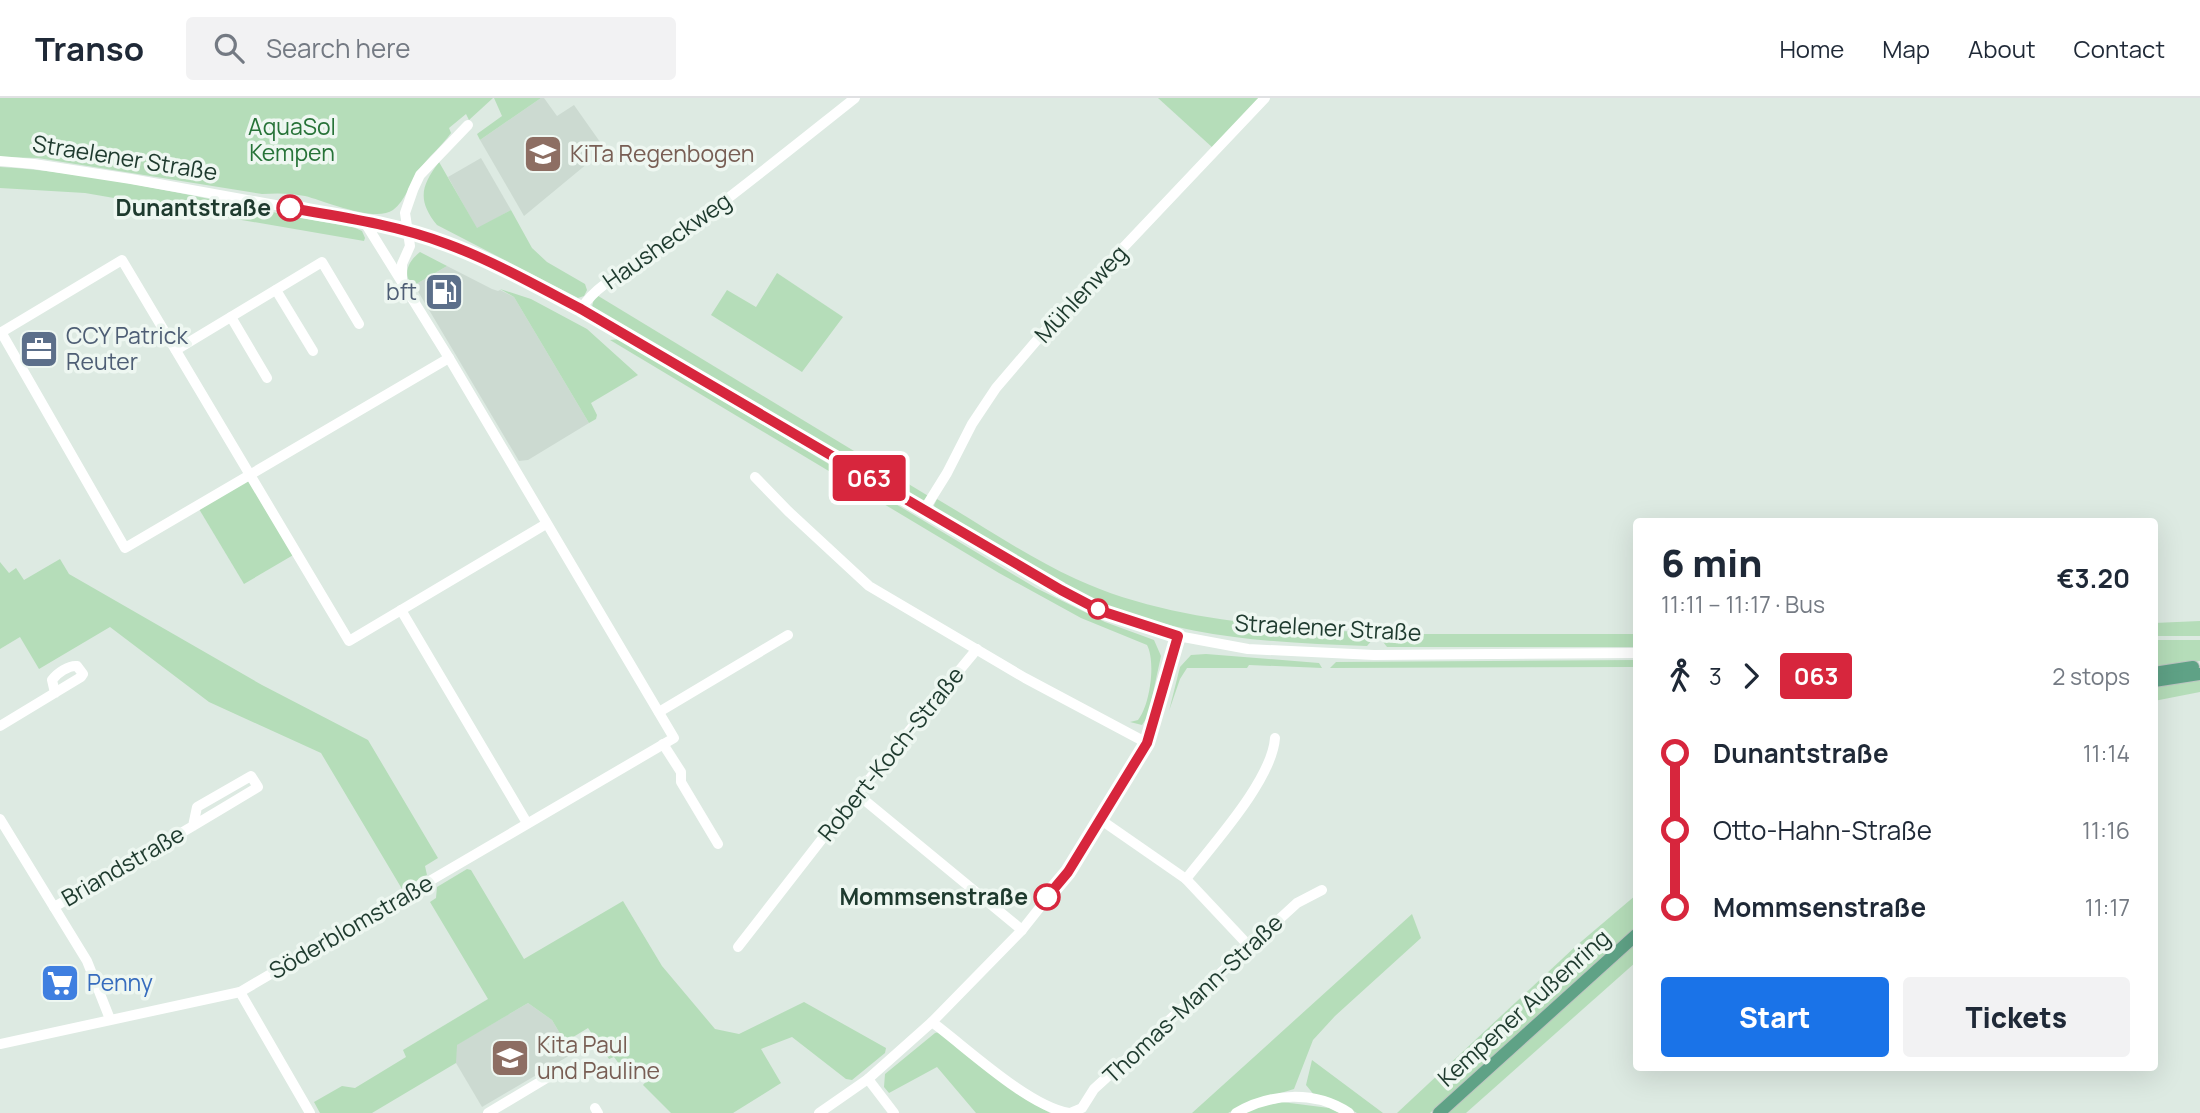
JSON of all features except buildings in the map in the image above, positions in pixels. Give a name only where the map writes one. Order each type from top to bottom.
[{"type":"main road","points":[[2158,672],[2200,667]]},
{"type":"main road","points":[[2158,680],[2200,674]]},
{"type":"main road","name":"Kempener Außenring","points":[[1439,1113],[1633,938]]},
{"type":"street","name":"Hausheckweg","points":[[581,309],[597,289],[649,258],[709,214],[855,98]]},
{"type":"street","name":"Mühlenweg","points":[[924,510],[972,424],[996,388],[1049,326],[1265,98]]},
{"type":"street","points":[[402,282],[402,264],[410,246],[405,213],[420,175],[468,125]]},
{"type":"street","name":"Straelener Straße","points":[[0,161],[131,179],[364,221],[460,249],[581,309],[1101,611],[1178,636],[1248,649],[1320,653],[1633,653]]},
{"type":"street","points":[[364,221],[449,358],[659,712],[789,635]]},
{"type":"street","points":[[449,358],[251,474],[125,548],[0,332],[122,260],[251,474],[349,641],[546,524]]},
{"type":"street","points":[[176,350],[322,262],[359,324]]},
{"type":"street","points":[[276,290],[313,351]]},
{"type":"street","points":[[231,317],[267,378]]},
{"type":"street","points":[[755,477],[869,586],[977,649]]},
{"type":"street","points":[[401,610],[527,822]]},
{"type":"street","points":[[819,1113],[868,1079],[932,1022],[1022,930],[1068,872],[1147,743],[1178,636]]},
{"type":"street","name":"Robert-Koch-Straße","points":[[738,947],[857,794],[977,649],[1025,678],[1147,743]]},
{"type":"street","points":[[0,726],[55,693]]},
{"type":"street","name":"Söderblomstraße","points":[[0,1044],[240,992],[674,738],[659,712]]},
{"type":"street","points":[[1186,879],[1239,811],[1269,766],[1275,750],[1275,738]]},
{"type":"street","points":[[663,744],[681,772],[681,782],[718,844]]},
{"type":"street","name":"Briandstraße","points":[[54,906],[193,826],[258,787],[251,776],[197,807],[193,826]]},
{"type":"street","points":[[857,794],[1022,930]]},
{"type":"street","points":[[0,819],[86,961],[110,1019]]},
{"type":"street","points":[[1101,820],[1186,879],[1249,946]]},
{"type":"street","name":"Thomas-Mann-Straße","points":[[932,1022],[1034,1100],[1056,1111],[1069,1113],[1082,1108],[1094,1089],[1297,903],[1322,890]]},
{"type":"street","points":[[240,992],[310,1113]]},
{"type":"street","points":[[488,1113],[545,1079]]},
{"type":"street","points":[[868,1079],[894,1113]]},
{"type":"street","points":[[1236,1113],[1248,1106],[1280,1097],[1302,1096],[1349,1113]]},
{"type":"shaded area","name":"KiTa Regenbogen","points":[[544,98],[557,116],[574,105],[605,149],[524,216],[480,140]]},
{"type":"shaded area","points":[[481,158],[511,210],[477,229],[448,177]]},
{"type":"shaded area","points":[[447,266],[514,297],[589,423],[528,460],[519,461],[416,288],[418,283]]},
{"type":"shaded area","name":"Kita Paul und Pauline","points":[[528,1003],[552,1020],[572,1054],[482,1107],[456,1063],[456,1045]]},
{"type":"green space","name":"AquaSol Kempen","points":[[0,98],[493,98],[469,120],[466,114],[449,128],[451,133],[419,170],[404,197],[393,210],[374,214],[300,195],[262,194],[38,158],[0,157]]},
{"type":"green space","points":[[494,98],[541,98],[480,140],[477,134],[502,116]]},
{"type":"green space","points":[[1158,98],[1261,98],[1213,148]]},
{"type":"green space","points":[[439,162],[477,228],[511,210],[532,248],[547,262],[585,284],[587,290],[584,296],[578,298],[437,225],[426,208],[424,193],[428,178]]},
{"type":"green space","points":[[0,167],[89,177],[177,192],[353,227],[362,231],[365,238],[364,241],[85,193],[0,188]]},
{"type":"green space","points":[[420,252],[447,266],[418,283],[416,288],[407,274],[409,265]]},
{"type":"green space","points":[[777,273],[843,317],[802,372],[711,315],[727,290],[756,307]]},
{"type":"green space","points":[[500,289],[531,299],[587,329],[638,375],[591,403],[597,415],[596,419],[589,423],[514,297]]},
{"type":"green space","points":[[595,294],[930,497],[921,503],[910,499],[605,316],[592,307]]},
{"type":"green space","points":[[620,339],[1036,588],[1105,622],[1154,640],[1161,656],[1148,716],[1142,725],[1130,722],[1138,720],[1146,704],[1151,672],[1147,645],[1081,618],[999,573],[610,340]]},
{"type":"green space","points":[[247,480],[252,481],[295,554],[244,584],[199,509]]},
{"type":"green space","points":[[937,499],[1041,561],[1111,593],[1183,613],[1296,628],[1371,633],[1373,639],[1367,646],[1270,641],[1208,633],[1146,619],[1091,600],[1023,565],[936,513],[934,505]]},
{"type":"green space","points":[[60,559],[69,574],[262,685],[368,740],[438,858],[425,866],[427,875],[402,889],[321,753],[209,702],[110,627],[39,669],[20,637],[0,649],[0,562],[9,573],[16,568],[24,580]]},
{"type":"green space","points":[[2200,621],[2200,636],[2158,636],[2158,623]]},
{"type":"green space","points":[[1377,634],[1633,634],[1633,647],[1387,647]]},
{"type":"green space","points":[[2158,640],[2200,640],[2200,661],[2158,667]]},
{"type":"green space","points":[[1191,655],[1319,663],[1322,668],[1249,665],[1247,668],[1187,668],[1180,679],[1169,711],[1180,667]]},
{"type":"green space","points":[[1633,660],[1633,667],[1330,668],[1336,662]]},
{"type":"green space","points":[[2200,676],[2200,692],[2158,700],[2158,684]]},
{"type":"green space","points":[[467,869],[471,870],[524,959],[623,901],[662,966],[715,1029],[739,1034],[804,1002],[886,1048],[885,1053],[852,1080],[846,1079],[792,1037],[761,1049],[781,1083],[733,1113],[671,1113],[643,1085],[650,1077],[641,1069],[631,1080],[614,1057],[609,1059],[588,1028],[565,1042],[552,1020],[528,1003],[457,1045],[456,1063],[372,1113],[320,1113],[314,1102],[342,1086],[355,1088],[406,1057],[403,1050],[488,999],[430,902],[436,898],[437,887]]},
{"type":"green space","points":[[1633,898],[1633,931],[1430,1113],[1397,1113],[1576,946]]},
{"type":"green space","points":[[1412,914],[1421,938],[1335,1016],[1313,1040],[1294,1089],[1247,1103],[1228,1113],[1192,1113]]},
{"type":"green space","points":[[1633,946],[1633,965],[1466,1113],[1447,1113]]},
{"type":"green space","points":[[939,1032],[1019,1095],[1050,1113],[976,1113],[937,1067],[889,1093],[884,1087],[885,1074]]},
{"type":"green space","points":[[1312,1060],[1383,1113],[1357,1113],[1315,1096],[1306,1085]]},
{"type":"green space","points":[[1282,1102],[1329,1108],[1339,1113],[1245,1113],[1257,1107]]},
{"type":"bus line","name":"063","points":[[290,208],[364,221],[444,242],[507,271],[581,309],[1061,590],[1101,611],[1178,636],[1147,743],[1068,872],[1047,897]]},
{"type":"place","name":"KiTa Regenbogen","points":[[543,154]]},
{"type":"place","name":"Dunantstraße","points":[[290,208]]},
{"type":"place","name":"bft","points":[[444,292]]},
{"type":"place","name":"CCY Patrick Reuter","points":[[39,349]]},
{"type":"place","name":"Mommsenstraße","points":[[1047,897]]},
{"type":"place","name":"Penny","points":[[60,983]]},
{"type":"place","name":"Kita Paul und Pauline","points":[[510,1058]]}]
